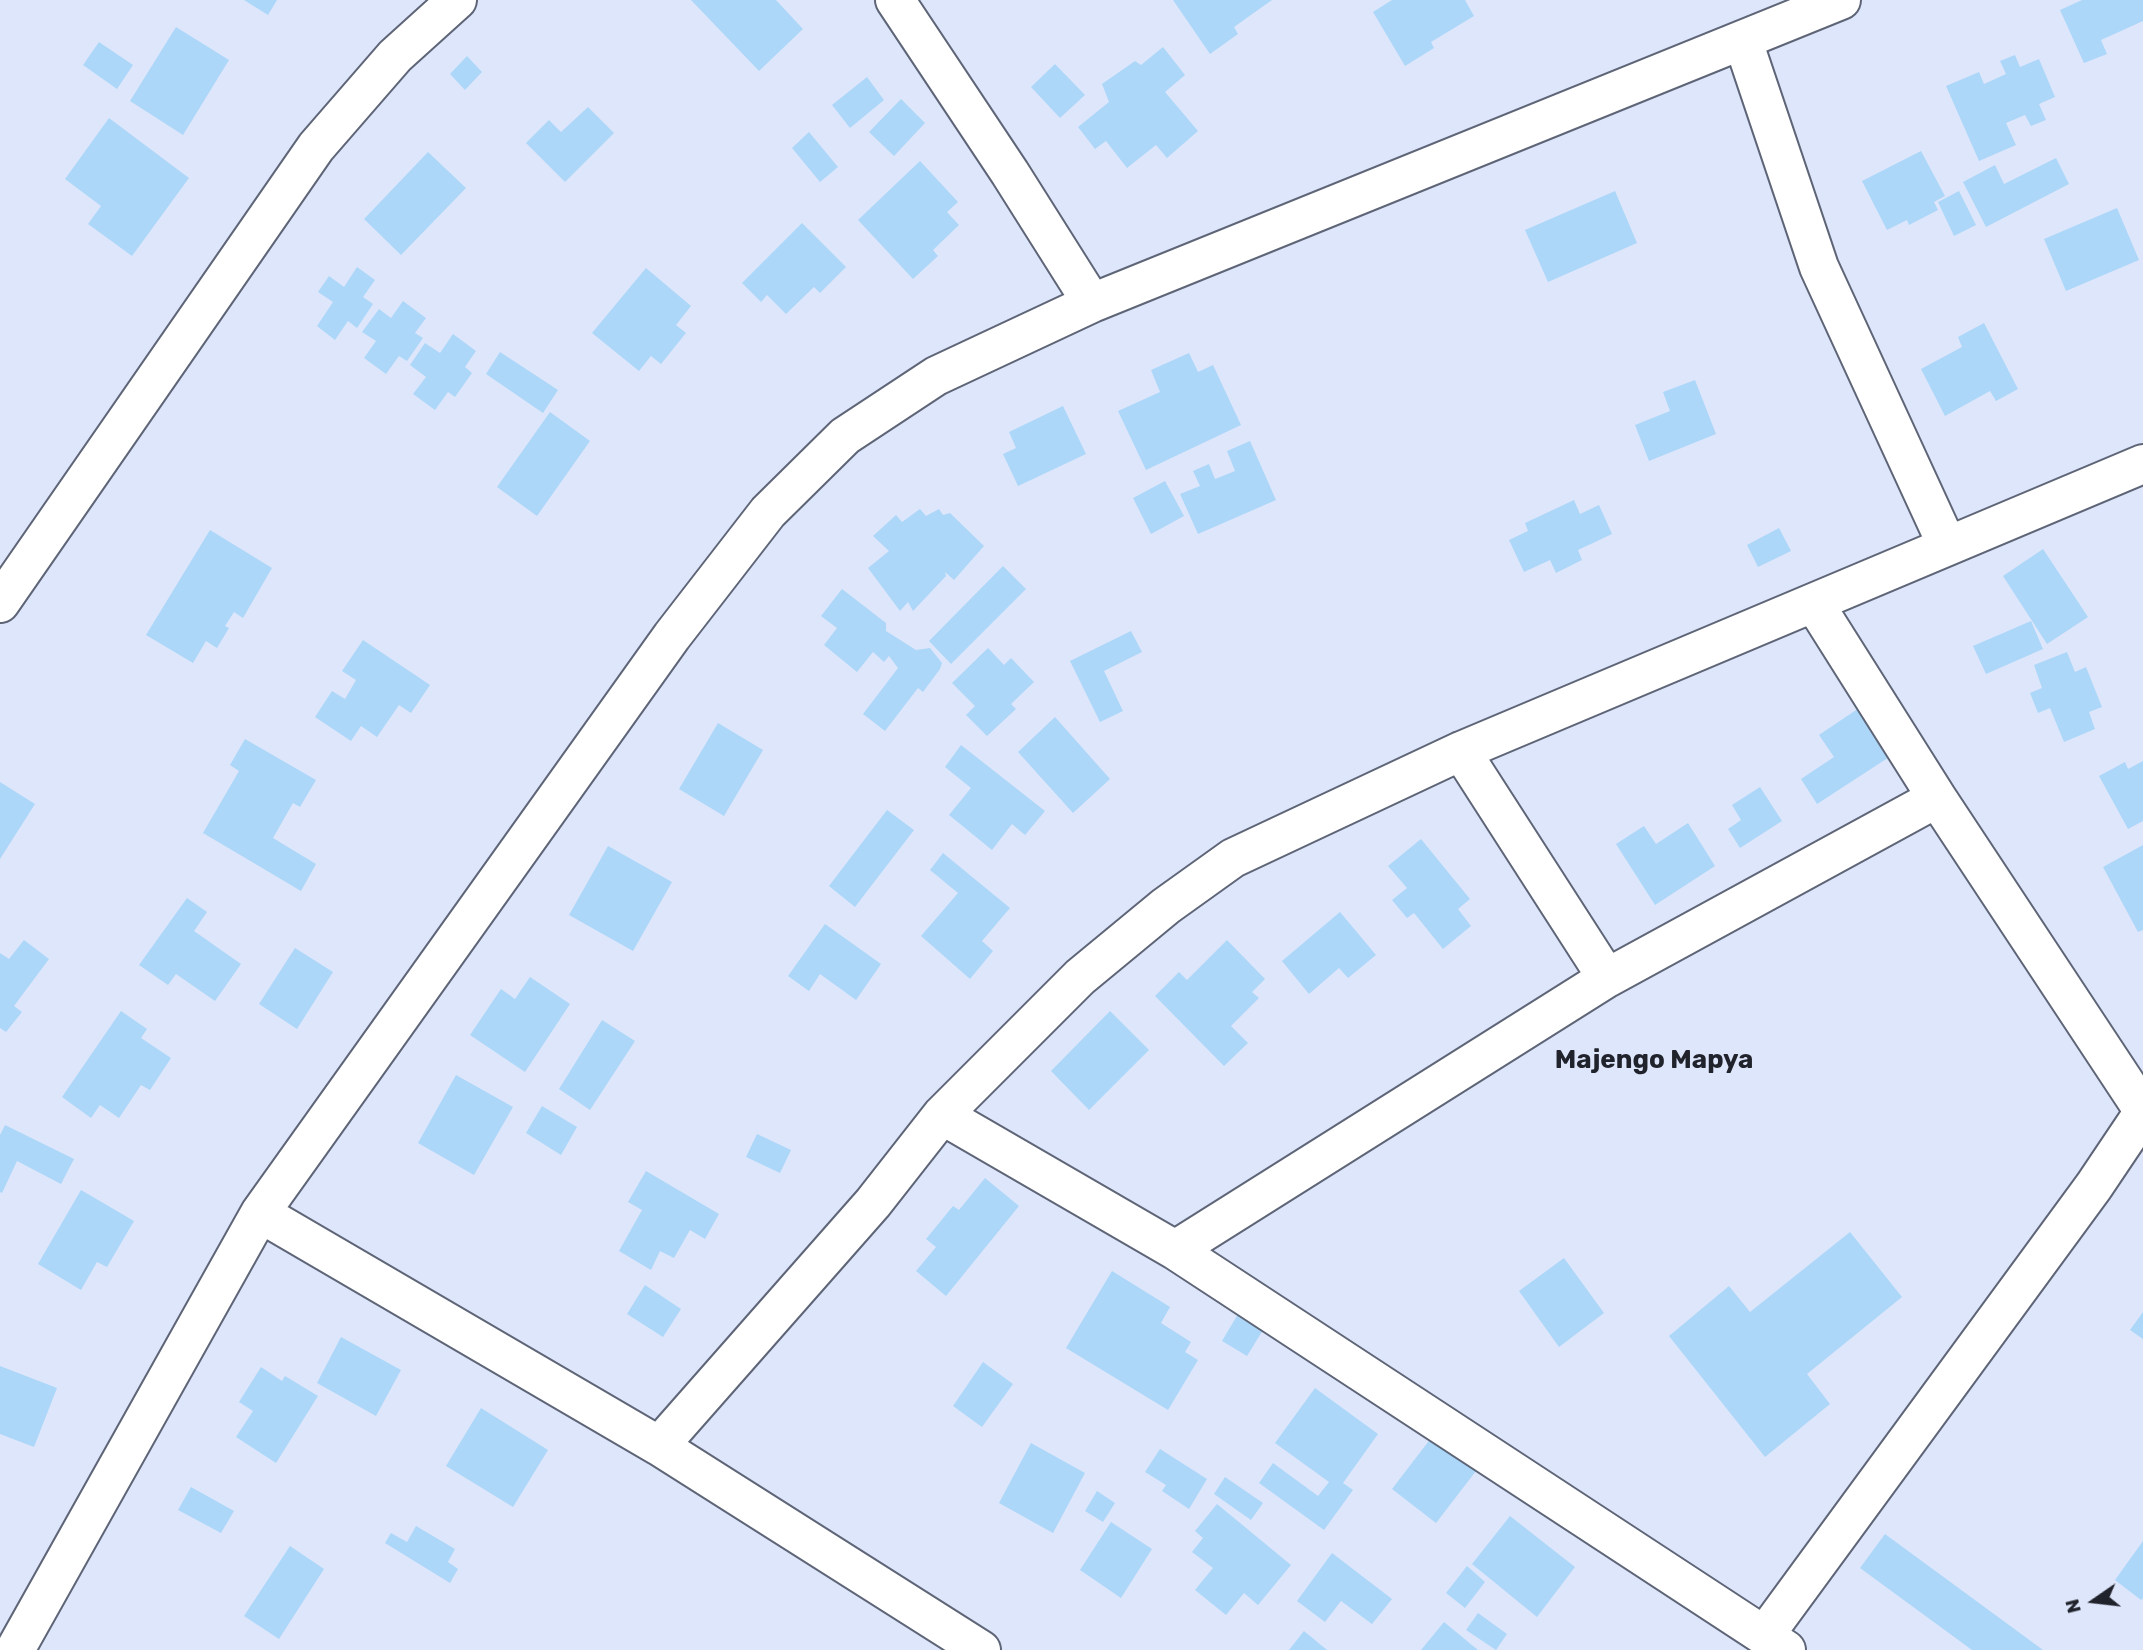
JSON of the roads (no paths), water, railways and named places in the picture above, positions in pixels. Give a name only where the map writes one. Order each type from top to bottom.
[{"type":"street","points":[[0,603],[316,147],[395,56],[457,0]]},
{"type":"street","points":[[895,0],[1010,173],[1091,303]]},
{"type":"street","points":[[15,1650],[260,1213],[672,636],[768,512],[845,436],[936,376],[1091,303],[1842,0]]},
{"type":"street","points":[[1743,41],[1819,267],[1947,545]]},
{"type":"street","points":[[659,1446],[873,1203],[942,1115],[1080,976],[1166,906],[1233,858],[1461,751],[2143,464]]},
{"type":"street","points":[[942,1115],[1175,1250],[1775,1643],[2094,1186],[2143,1111],[1937,798],[1814,603]]},
{"type":"street","points":[[1461,751],[1607,978]]},
{"type":"street","points":[[1175,1250],[1607,978],[1937,798]]},
{"type":"street","points":[[260,1213],[659,1446],[981,1650]]},
{"type":"district","name":"Majengo Mapya","points":[[1654,1060]]}]
